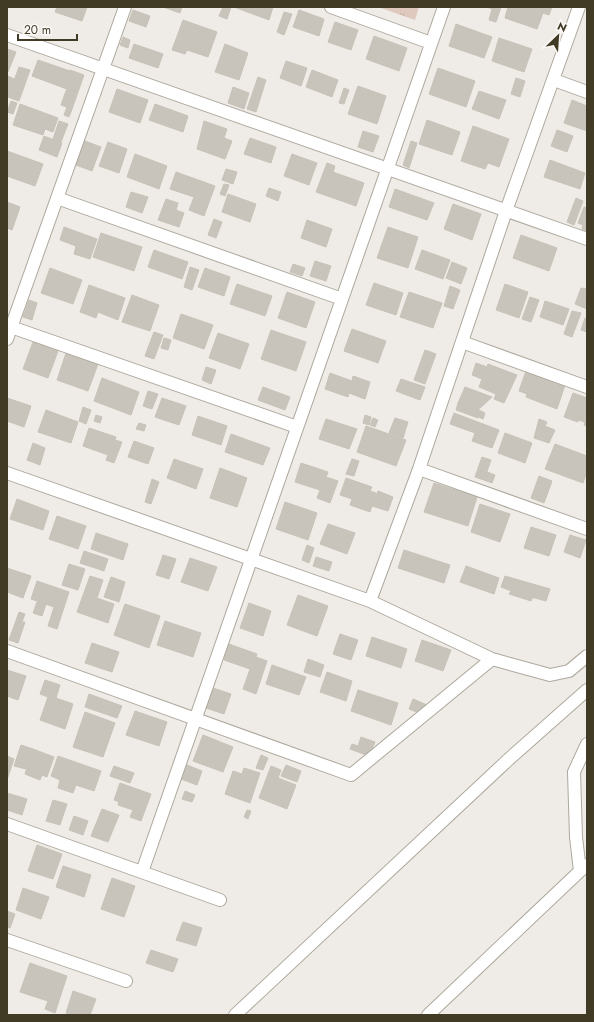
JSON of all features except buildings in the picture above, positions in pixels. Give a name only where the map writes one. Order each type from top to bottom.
[{"type":"street","points":[[7,339],[125,7]]},
{"type":"street","points":[[331,7],[431,43]]},
{"type":"street","points":[[142,872],[444,7]]},
{"type":"street","points":[[370,601],[419,468],[506,211],[579,7]]},
{"type":"street","points":[[7,35],[587,239]]},
{"type":"street","points":[[554,80],[587,92]]},
{"type":"street","points":[[57,198],[342,300]]},
{"type":"street","points":[[11,327],[297,427]]},
{"type":"street","points":[[462,342],[587,387]]},
{"type":"street","points":[[419,468],[587,529]]},
{"type":"street","points":[[7,473],[370,601],[492,659],[550,675],[569,671],[587,656]]},
{"type":"street","points":[[7,651],[351,775],[492,659]]},
{"type":"street","points":[[235,1015],[509,759],[587,690]]},
{"type":"street","points":[[428,1015],[584,868],[576,837],[574,772],[587,744]]},
{"type":"street","points":[[7,824],[220,900]]},
{"type":"street","points":[[7,940],[126,981]]},
{"type":"green space","points":[[378,7],[419,7],[415,20]]}]
